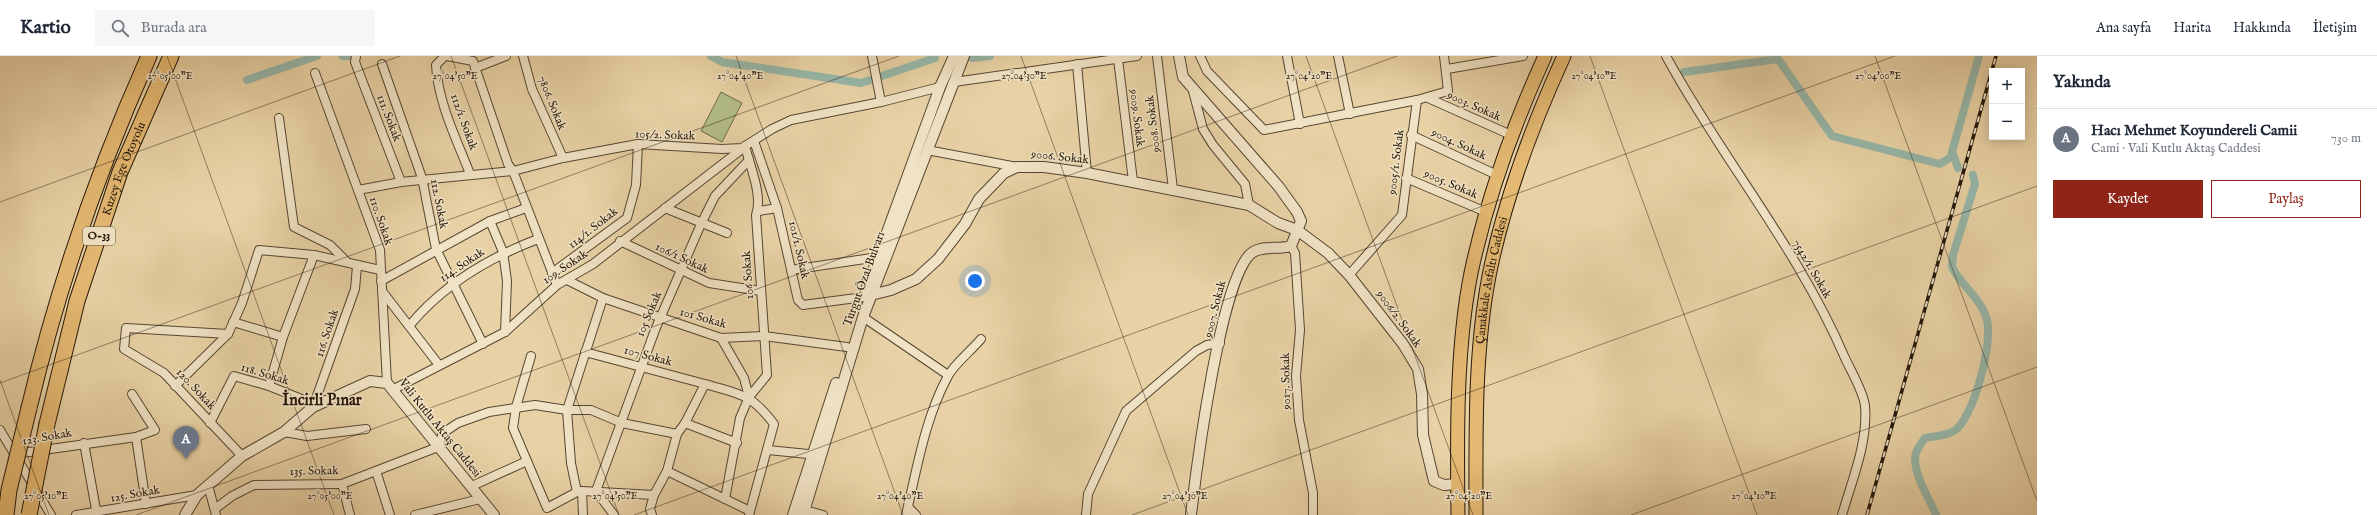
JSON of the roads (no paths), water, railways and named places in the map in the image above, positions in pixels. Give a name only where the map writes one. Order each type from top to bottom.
[{"type":"highway","name":"Kuzey Ege Otoyolu","points":[[6,515],[9,490],[46,336],[73,247],[101,169],[148,56]]},
{"type":"highway","name":"Kuzey Ege Otoyolu","points":[[29,515],[47,424],[77,301],[120,172],[171,56]]},
{"type":"highway","name":"Çanakkale Asfaltı Caddesi","points":[[1458,515],[1462,351],[1471,274],[1486,212],[1497,175],[1511,135],[1545,56]]},
{"type":"highway","name":"Çanakkale Asfaltı Caddesi","points":[[1476,515],[1476,440],[1479,350],[1489,276],[1507,206],[1541,106],[1564,56]]},
{"type":"street","points":[[446,56],[473,61],[508,164],[514,171],[526,208],[556,285]]},
{"type":"street","name":"112/1. Sokak","points":[[446,56],[436,66],[437,78],[442,101],[470,174]]},
{"type":"street","points":[[475,68],[506,56]]},
{"type":"street","name":"7806. Sokak","points":[[523,56],[532,89],[562,158]]},
{"type":"street","points":[[872,56],[881,102]]},
{"type":"street","name":"Turgut Özal Bulvarı","points":[[793,515],[816,455],[864,317],[867,296],[878,257],[940,87],[954,56]]},
{"type":"street","name":"Turgut Özal Bulvarı","points":[[804,512],[816,455],[847,347],[964,56]]},
{"type":"street","points":[[940,87],[954,82],[1137,56]]},
{"type":"street","name":"9008. Sokak","points":[[1157,56],[1173,189]]},
{"type":"street","points":[[1179,56],[1183,77],[1193,91],[1279,187],[1297,212],[1300,221],[1291,246]]},
{"type":"street","points":[[1200,56],[1207,71],[1264,130],[1428,98],[1448,91],[1447,69],[1444,56]]},
{"type":"street","points":[[1287,56],[1300,124]]},
{"type":"street","points":[[1338,56],[1350,114]]},
{"type":"street","points":[[1447,69],[1523,56]]},
{"type":"street","name":"7542/1. Sokak","points":[[1666,56],[1690,101],[1775,228],[1828,320],[1865,405],[1863,444],[1842,515]]},
{"type":"street","name":"111. Sokak","points":[[355,59],[401,182]]},
{"type":"street","name":"9009. Sokak","points":[[1118,59],[1133,181]]},
{"type":"street","name":"112. Sokak","points":[[382,64],[422,180],[436,249],[483,344]]},
{"type":"street","points":[[1077,64],[1087,173]]},
{"type":"street","name":"110. Sokak","points":[[315,73],[380,250],[380,270],[389,386]]},
{"type":"street","name":"105/2. Sokak","points":[[358,190],[401,182],[470,174],[514,171],[562,158],[638,144],[722,149],[744,147],[791,120],[881,102],[940,87]]},
{"type":"street","points":[[1193,91],[1203,129],[1213,145],[1245,184],[1249,205]]},
{"type":"street","name":"9003. Sokak","points":[[1428,98],[1511,135]]},
{"type":"street","name":"9005/1. Sokak","points":[[1350,275],[1402,215],[1411,135],[1417,100]]},
{"type":"street","points":[[279,118],[294,227],[330,246],[346,262]]},
{"type":"street","name":"9004. Sokak","points":[[1411,135],[1497,175]]},
{"type":"street","name":"101/1. Sokak","points":[[754,141],[777,208],[798,300],[803,305],[867,296]]},
{"type":"street","name":"114/1. Sokak","points":[[552,273],[627,218],[636,186],[638,144]]},
{"type":"street","name":"106 Sokak","points":[[725,499],[737,443],[740,418],[749,397],[767,375],[756,215],[759,210],[749,160],[744,147]]},
{"type":"street","name":"109. Sokak","points":[[389,386],[439,366],[505,332],[556,285],[593,264],[744,147]]},
{"type":"street","points":[[927,150],[1018,167]]},
{"type":"street","name":"105 Sokak","points":[[596,491],[660,317],[682,272],[701,224],[715,196],[749,160]]},
{"type":"street","name":"9006. Sokak","points":[[867,296],[891,290],[916,279],[938,259],[965,224],[979,199],[1004,173],[1018,167],[1044,167],[1087,173],[1249,205]]},
{"type":"street","name":"9005. Sokak","points":[[1406,178],[1486,212]]},
{"type":"street","name":"9006/2. Sokak","points":[[1249,205],[1278,223],[1297,230],[1328,253],[1350,275],[1384,317],[1418,369],[1422,394],[1423,434],[1434,481],[1444,485],[1458,484]]},
{"type":"street","points":[[381,281],[436,249],[490,221],[526,208]]},
{"type":"street","points":[[665,208],[701,224],[727,233]]},
{"type":"street","points":[[759,210],[777,208]]},
{"type":"street","points":[[490,221],[502,252],[507,281],[505,332]]},
{"type":"street","name":"114. Sokak","points":[[410,326],[425,307],[454,284],[502,252],[538,239]]},
{"type":"street","name":"106/1 Sokak","points":[[620,242],[682,272],[709,283],[761,291]]},
{"type":"street","name":"9007. Sokak","points":[[1191,515],[1204,417],[1232,284],[1245,260],[1253,251],[1270,248],[1282,249],[1291,246]]},
{"type":"street","name":"9017. Sokak","points":[[1291,246],[1294,253],[1300,330],[1296,376],[1299,420],[1313,493],[1313,515]]},
{"type":"street","points":[[175,386],[228,334],[242,303],[259,250],[314,255],[380,270]]},
{"type":"street","points":[[269,386],[284,337],[314,255]]},
{"type":"street","points":[[791,270],[878,257]]},
{"type":"street","name":"116. Sokak","points":[[313,407],[355,289],[357,266]]},
{"type":"street","name":"101 Sokak","points":[[567,280],[603,298],[722,338],[764,336],[847,347]]},
{"type":"street","points":[[382,291],[439,366]]},
{"type":"street","points":[[583,515],[579,492],[570,463],[567,410],[603,298]]},
{"type":"street","points":[[864,317],[948,375]]},
{"type":"street","points":[[233,322],[284,337]]},
{"type":"street","name":"120. Sokak","points":[[228,334],[126,328],[124,348],[164,373],[242,456]]},
{"type":"street","points":[[667,471],[725,499],[749,513],[768,450],[774,424],[760,407],[749,397],[744,378],[722,338]]},
{"type":"street","points":[[916,515],[907,511],[921,451],[938,398],[948,375],[981,339]]},
{"type":"street","points":[[1086,515],[1088,494],[1126,411],[1196,351],[1207,345],[1220,343]]},
{"type":"street","name":"107 Sokak","points":[[585,352],[641,366],[749,397]]},
{"type":"street","points":[[531,356],[516,407],[513,428],[548,511],[579,492],[596,491],[654,495]]},
{"type":"street","name":"118. Sokak","points":[[210,423],[234,376],[269,386],[309,402],[313,407]]},
{"type":"street","name":"Vali Kutlu Aktaş Caddesi","points":[[185,515],[197,495],[242,456],[284,432],[313,407],[370,381],[389,386],[438,447],[472,486],[480,499],[494,515]]},
{"type":"street","points":[[652,515],[650,509],[654,495],[667,471],[676,434],[685,423],[705,384]]},
{"type":"street","points":[[84,443],[136,437],[155,430],[132,394]]},
{"type":"street","points":[[438,447],[443,433],[458,423],[490,412],[535,405],[567,410],[591,410],[622,423],[676,434]]},
{"type":"street","points":[[685,423],[737,443]]},
{"type":"street","points":[[284,432],[307,436],[366,429]]},
{"type":"street","points":[[0,430],[51,515]]},
{"type":"street","points":[[136,437],[146,504]]},
{"type":"street","name":"123. Sokak","points":[[14,455],[84,443],[98,514]]},
{"type":"street","name":"135. Sokak","points":[[215,512],[232,496],[254,485],[342,484],[438,447]]},
{"type":"street","points":[[768,450],[816,455]]},
{"type":"street","points":[[472,486],[527,461]]},
{"type":"street","points":[[376,471],[390,515]]},
{"type":"street","points":[[342,484],[350,515]]},
{"type":"street","points":[[208,485],[215,512]]},
{"type":"street","points":[[596,491],[614,515]]},
{"type":"street","name":"125. Sokak","points":[[76,515],[98,514],[197,495]]},
{"type":"street","points":[[416,515],[480,499]]},
{"type":"street","points":[[804,512],[823,515]]},
{"type":"waterway","points":[[247,80],[317,56]]},
{"type":"waterway","points":[[343,56],[349,56]]},
{"type":"waterway","points":[[711,56],[722,62],[861,83],[870,80]]},
{"type":"waterway","points":[[972,58],[990,56]]},
{"type":"waterway","points":[[1958,168],[1952,152],[1979,56]]},
{"type":"waterway","points":[[882,76],[935,58]]},
{"type":"waterway","points":[[1684,72],[1778,59],[1832,136],[1940,164],[1951,157],[1952,152]]},
{"type":"waterway","points":[[1936,515],[1917,473],[1915,458],[1916,453],[1925,438],[1951,433],[1961,423],[1975,396],[1987,345],[1988,331],[1987,320],[1984,312],[1952,267],[1953,255],[1975,184],[1973,175]]},
{"type":"railway","points":[[1867,515],[1996,56]]},
{"type":"place","name":"Hacı Mehmet Koyundereli Camii","points":[[186,459]]},
{"type":"district","name":"İncirli Pınar","points":[[322,401]]}]
